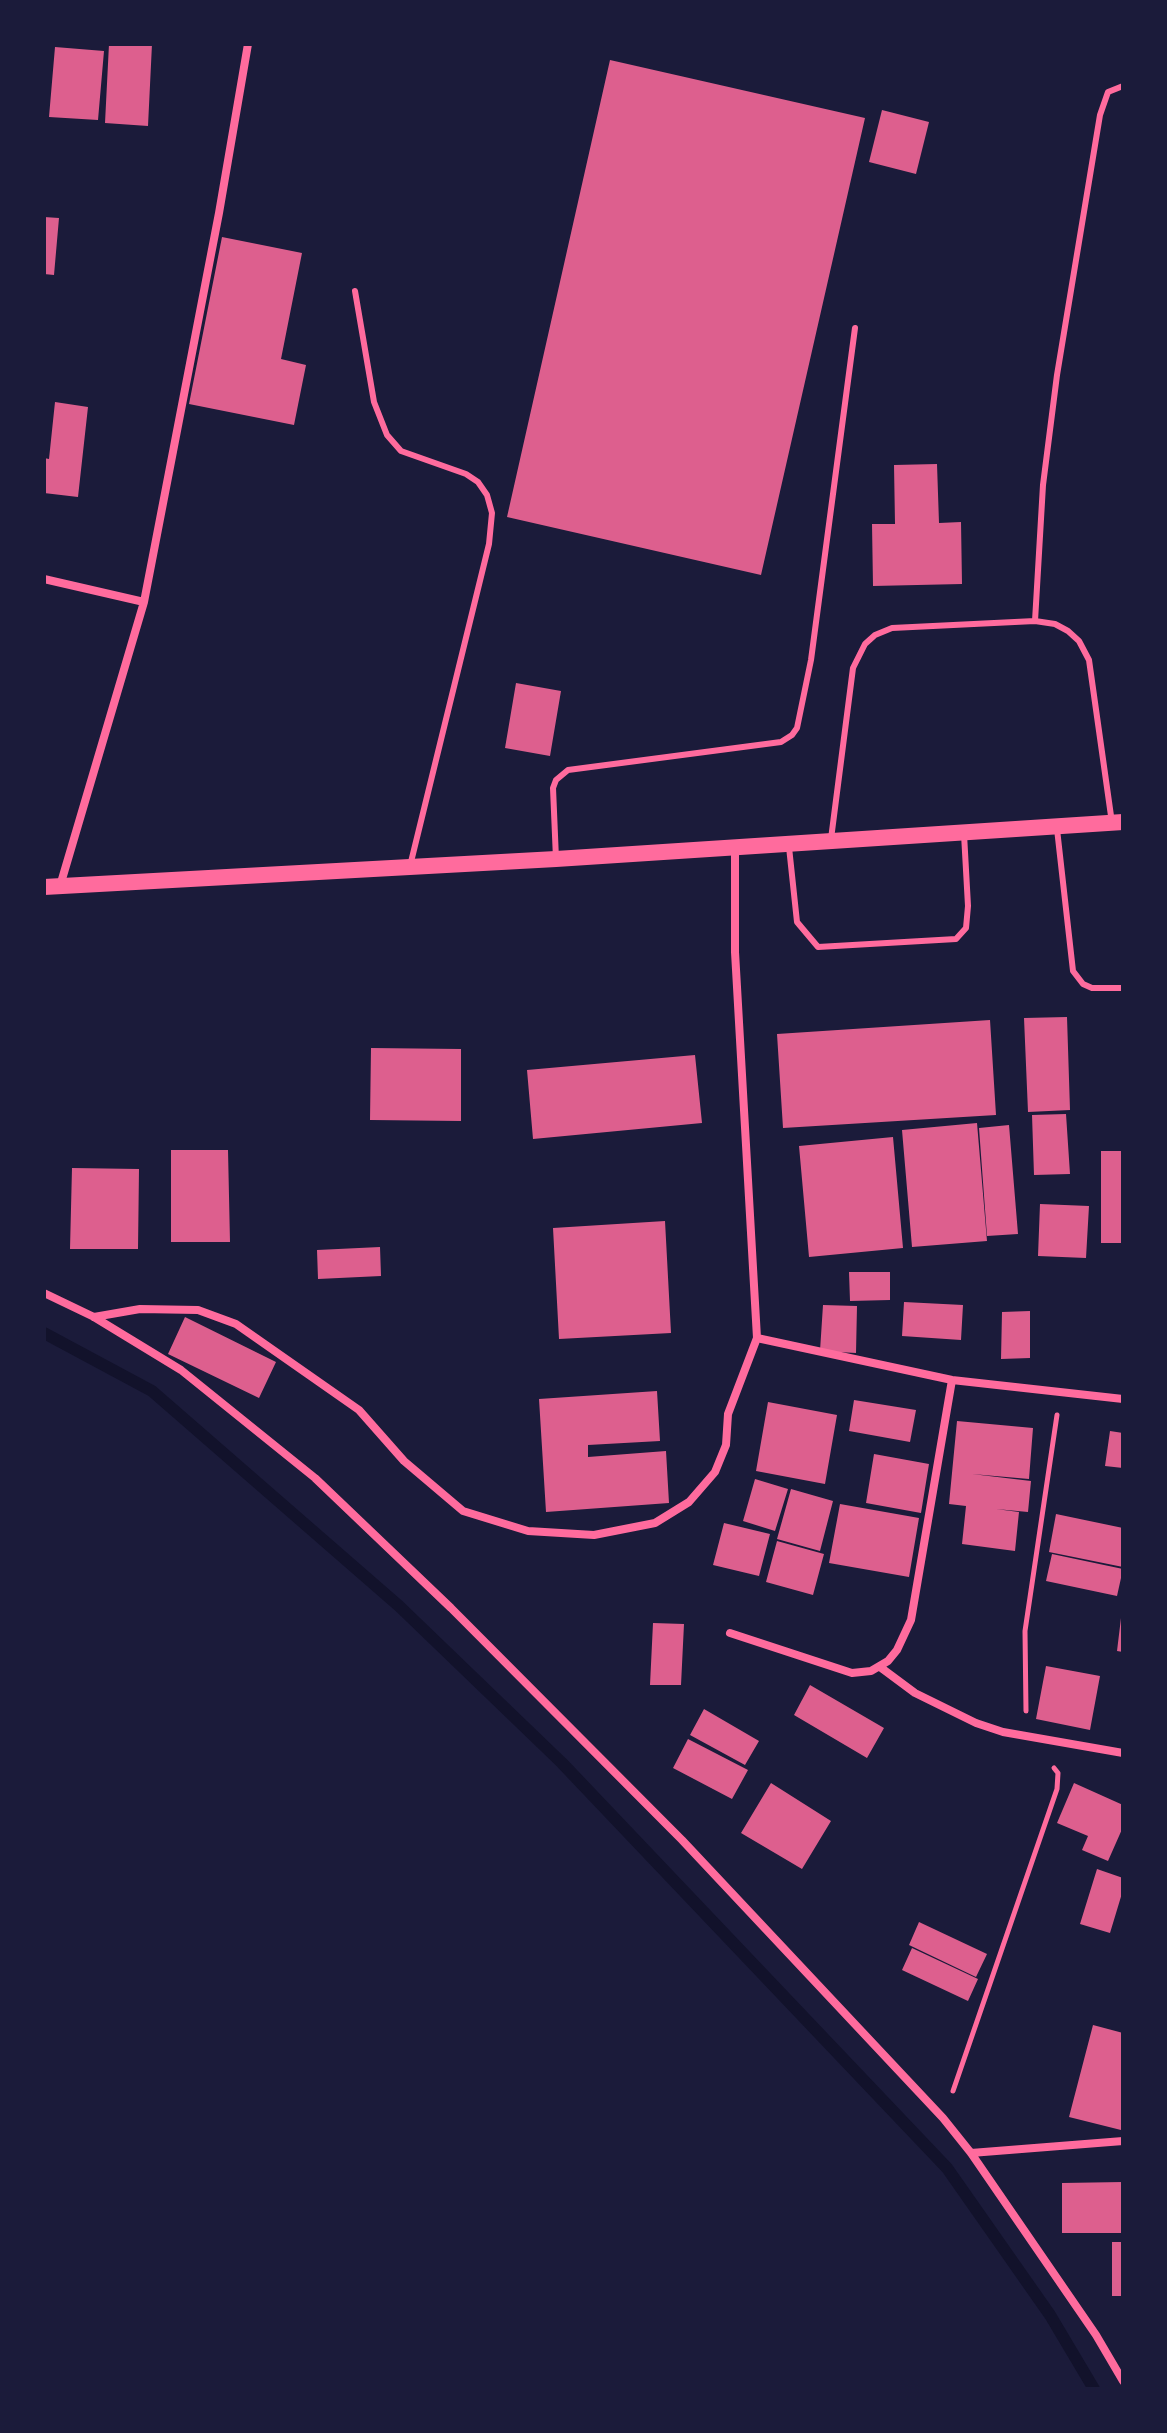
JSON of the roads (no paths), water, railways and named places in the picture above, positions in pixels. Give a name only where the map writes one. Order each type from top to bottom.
[{"type":"main road","points":[[52,887],[556,859],[1117,822]]},
{"type":"street","points":[[52,887],[144,602],[219,213],[248,44]]},
{"type":"street","points":[[44,579],[144,602]]},
{"type":"street","points":[[94,1317],[140,1309],[198,1310],[236,1324],[359,1410],[404,1461],[463,1511],[528,1531],[594,1535],[655,1523],[689,1502],[715,1472],[726,1445],[728,1414],[757,1338],[735,952],[735,846]]},
{"type":"street","points":[[44,1293],[94,1317],[181,1370],[326,1489],[451,1608],[682,1840],[943,2118],[971,2153],[1096,2335],[1123,2381]]},
{"type":"street","points":[[757,1338],[952,1380],[1123,1399]]},
{"type":"street","points":[[730,1633],[852,1673],[864,1673],[880,1667],[897,1650],[911,1620],[952,1380]]},
{"type":"street","points":[[880,1667],[915,1693],[976,1723],[1003,1732],[1123,1753]]},
{"type":"street","points":[[971,2153],[1123,2141]]},
{"type":"lane","points":[[1035,621],[1043,485],[1057,375],[1100,115],[1108,92],[1123,86]]},
{"type":"lane","points":[[355,291],[374,402],[387,435],[401,451],[466,474],[478,482],[487,495],[492,513],[489,544],[410,866]]},
{"type":"lane","points":[[556,859],[553,788],[556,780],[568,770],[781,742],[797,728],[811,660],[855,328]]},
{"type":"lane","points":[[831,839],[853,668],[865,644],[875,635],[892,628],[1035,621],[1055,624],[1068,631],[1079,641],[1089,660],[1117,822]]},
{"type":"lane","points":[[1057,826],[1073,971],[1083,984],[1092,988],[1123,988]]},
{"type":"lane","points":[[788,843],[797,922],[818,947],[956,939],[966,928],[968,906],[963,832]]},
{"type":"waterway","points":[[44,1333],[152,1391],[399,1606],[562,1763],[947,2168],[1050,2315],[1094,2389]]}]
